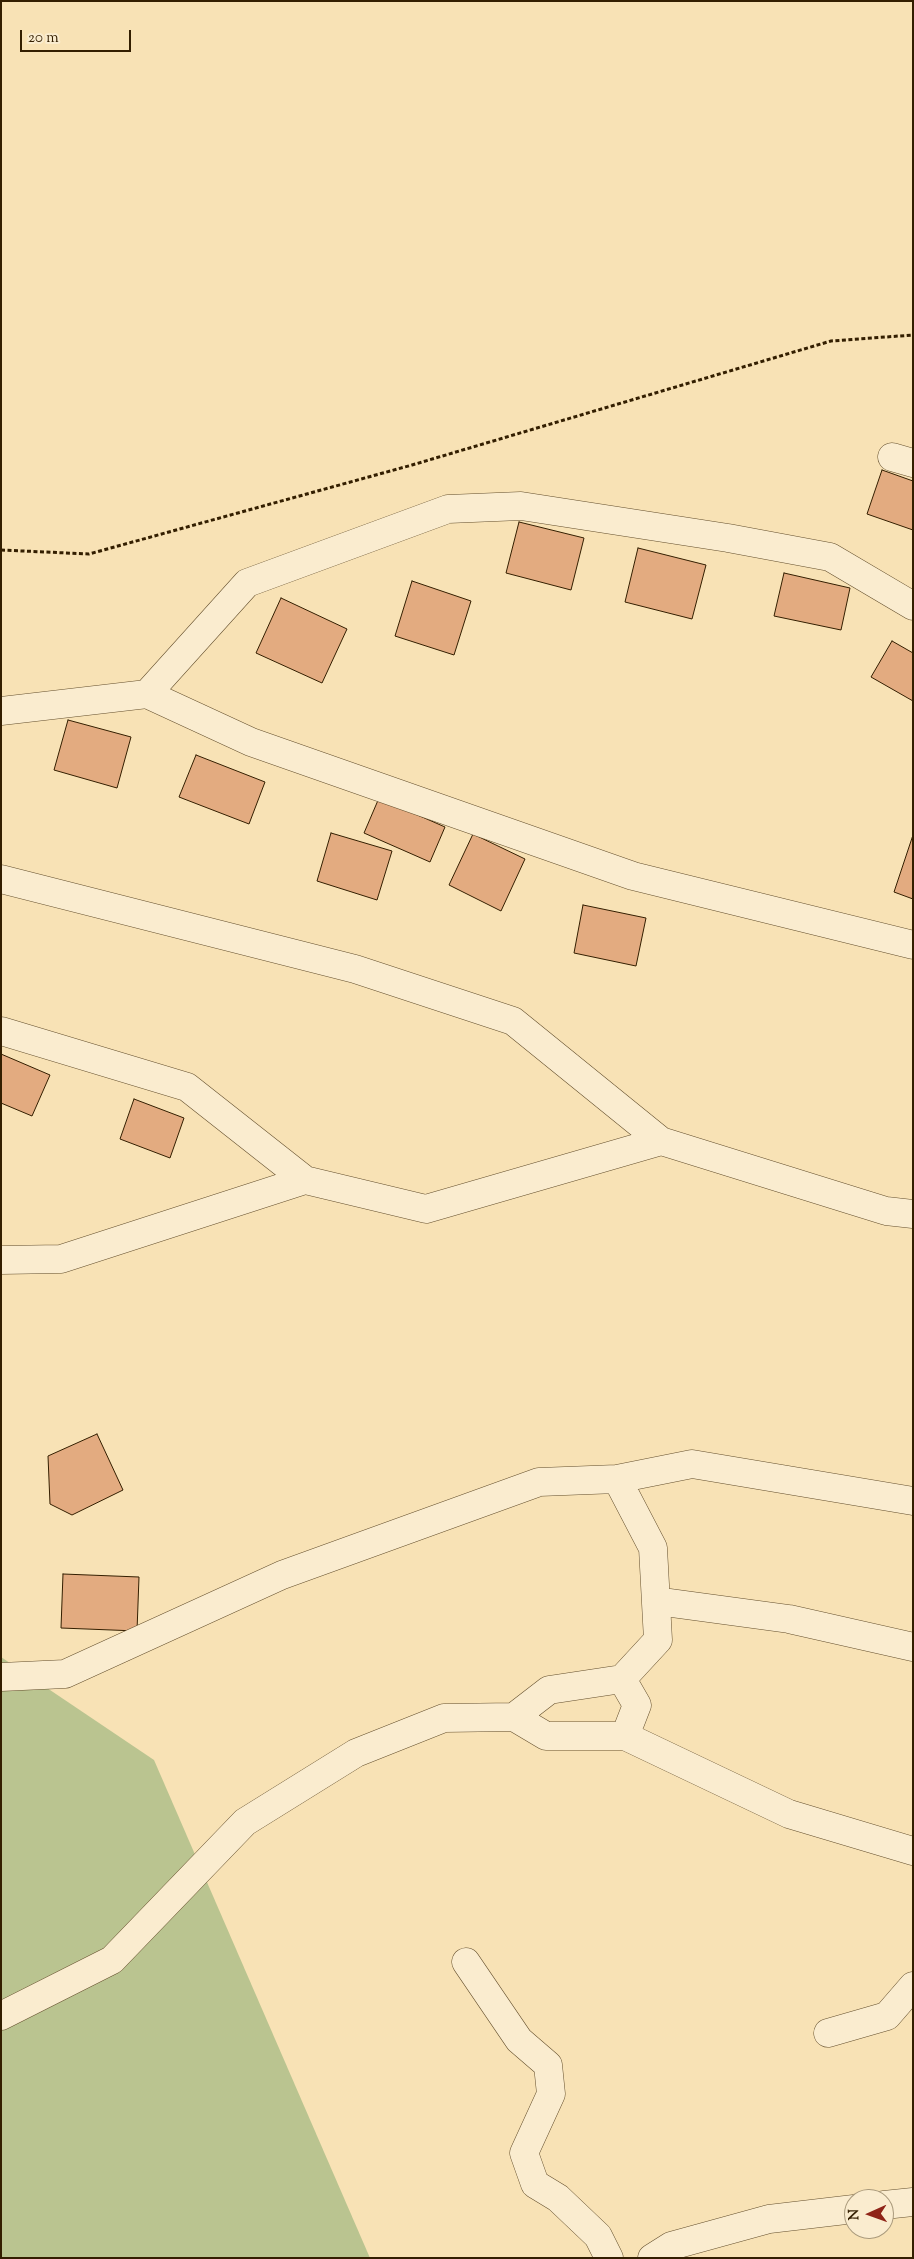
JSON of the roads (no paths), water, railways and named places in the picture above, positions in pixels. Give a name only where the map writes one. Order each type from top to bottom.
[{"type":"street","points":[[147,694],[248,583],[448,508],[521,506],[728,538],[830,557],[913,606]]},
{"type":"street","points":[[1,710],[147,694],[250,742],[633,876],[913,945]]},
{"type":"street","points":[[1,879],[355,969],[513,1021],[660,1141],[886,1211],[913,1214]]},
{"type":"street","points":[[1,1031],[187,1087],[305,1180],[426,1209],[660,1141]]},
{"type":"street","points":[[1,1260],[61,1259],[305,1180]]},
{"type":"street","points":[[1,1677],[65,1674],[282,1575],[539,1482],[617,1480],[692,1464],[913,1501]]},
{"type":"street","points":[[514,1717],[549,1690],[622,1678],[658,1640],[653,1548],[617,1480]]},
{"type":"street","points":[[656,1601],[789,1619],[913,1647]]},
{"type":"street","points":[[622,1678],[637,1705],[625,1736]]},
{"type":"street","points":[[1,2016],[112,1960],[245,1822],[356,1753],[444,1718],[514,1717],[546,1736],[625,1736],[789,1814],[913,1851]]},
{"type":"street","points":[[466,1962],[519,2040],[548,2065],[551,2094],[524,2153],[535,2184],[558,2198],[598,2236],[609,2258]]},
{"type":"street","points":[[828,2033],[887,2016],[913,1986]]},
{"type":"street","points":[[894,2205],[913,2202]]},
{"type":"street","points":[[652,2258],[671,2246],[769,2219],[844,2210]]}]
